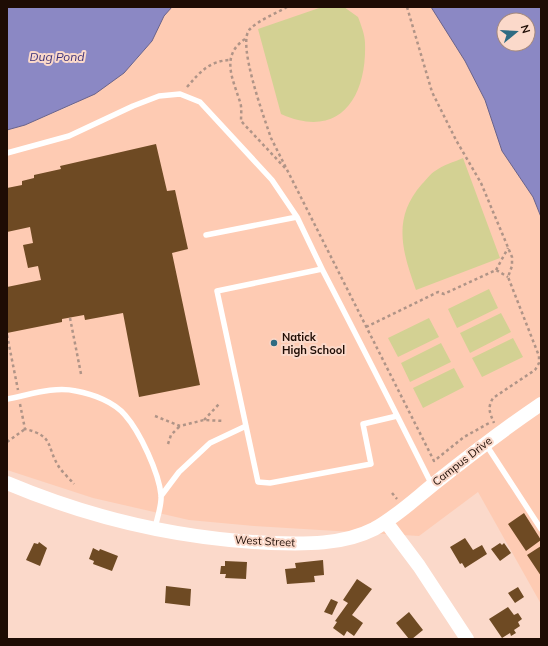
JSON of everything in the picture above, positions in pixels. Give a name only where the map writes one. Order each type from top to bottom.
[{"type":"street","name":"Campus Drive","points":[[386,522],[485,443],[541,404]]},
{"type":"street","name":"West Street","points":[[7,483],[67,505],[154,528],[187,535],[253,542],[309,543],[347,539],[360,535],[386,522]]},
{"type":"street","points":[[386,522],[419,566],[467,639]]},
{"type":"lane","points":[[7,154],[69,136],[133,106],[159,96],[180,94],[200,102],[272,180],[297,217],[432,485]]},
{"type":"lane","points":[[206,235],[297,217]]},
{"type":"lane","points":[[322,268],[217,291],[258,482],[270,483],[371,464],[363,424],[397,416]]},
{"type":"lane","points":[[7,399],[50,391],[75,391],[104,399],[125,414],[143,442],[154,469],[161,496]]},
{"type":"lane","points":[[154,528],[161,496],[179,472],[210,443],[246,426]]},
{"type":"lane","points":[[485,443],[541,529]]},
{"type":"path","points":[[287,7],[249,29],[245,39],[254,88],[271,138],[434,462],[464,436],[493,420],[489,411],[489,405],[493,398],[536,370],[539,363],[539,356],[508,277],[496,270]]},
{"type":"path","points":[[407,7],[432,92],[456,140],[481,182],[512,257],[512,266],[508,277]]},
{"type":"path","points":[[245,39],[236,45],[230,60],[231,79],[241,103],[241,121],[289,172]]},
{"type":"path","points":[[187,87],[205,67],[219,61],[230,60]]},
{"type":"path","points":[[366,327],[438,292],[444,294],[496,270],[508,248]]},
{"type":"path","points":[[70,318],[82,374]]},
{"type":"path","points":[[7,335],[25,429]]},
{"type":"path","points":[[204,420],[220,404]]},
{"type":"path","points":[[155,416],[180,426]]},
{"type":"path","points":[[168,444],[171,435],[180,426],[204,420],[224,421]]},
{"type":"path","points":[[7,442],[25,429]]},
{"type":"path","points":[[25,429],[36,432],[46,438],[59,467],[74,484]]},
{"type":"shaded area","name":"Natick High School","points":[[172,7],[431,7],[435,11],[465,61],[485,100],[502,151],[533,197],[541,217],[541,604],[478,492],[419,536],[254,526],[189,520],[93,498],[7,470],[7,130],[25,125],[75,104],[133,64],[152,41],[164,16]]},
{"type":"shaded area","points":[[322,7],[344,7],[358,17],[365,40],[364,63],[361,81],[355,96],[346,109],[334,117],[319,122],[301,121],[281,114],[258,29]]},
{"type":"shaded area","points":[[463,158],[500,258],[416,290],[407,262],[402,235],[406,209],[422,184],[431,174],[441,167]]},
{"type":"shaded area","points":[[489,289],[498,308],[457,328],[448,309]]},
{"type":"shaded area","points":[[501,313],[511,332],[470,353],[460,333]]},
{"type":"shaded area","points":[[429,318],[439,337],[398,357],[388,338]]},
{"type":"shaded area","points":[[513,338],[523,357],[482,377],[472,358]]},
{"type":"shaded area","points":[[441,343],[451,362],[410,382],[401,363]]},
{"type":"shaded area","points":[[454,368],[464,387],[423,408],[413,388]]},
{"type":"water","name":"Dug Pond","points":[[7,7],[172,7],[164,16],[152,41],[124,73],[95,94],[25,125],[7,130]]},
{"type":"water","points":[[431,7],[541,7],[541,217],[533,197],[502,151],[485,100],[465,61]]},
{"type":"building","points":[[156,144],[167,191],[175,190],[188,249],[172,253],[200,385],[139,397],[123,313],[85,320],[84,315],[62,319],[62,322],[7,333],[7,287],[41,280],[38,266],[28,268],[23,245],[33,243],[30,227],[7,232],[7,188],[22,185],[22,181],[34,178],[34,175],[61,169],[60,166]]},
{"type":"building","points":[[524,513],[541,540],[526,551],[508,524]]},
{"type":"building","points":[[465,538],[473,550],[482,545],[487,554],[465,568],[462,563],[460,564],[450,547]]},
{"type":"building","points":[[39,542],[47,548],[40,566],[26,560],[34,543],[38,544]]},
{"type":"building","points":[[500,543],[502,545],[504,543],[511,553],[500,561],[491,549]]},
{"type":"building","points":[[541,546],[541,576],[527,555]]},
{"type":"building","points":[[93,548],[118,556],[112,571],[93,564],[94,561],[89,559]]},
{"type":"building","points":[[323,560],[324,575],[314,576],[315,582],[287,584],[285,569],[296,568],[295,563]]},
{"type":"building","points":[[225,561],[247,562],[246,579],[225,578],[226,574],[220,574],[221,566],[225,566]]},
{"type":"building","points":[[357,579],[372,589],[352,615],[363,623],[354,636],[347,631],[344,636],[333,628],[337,622],[335,621],[348,603],[343,600]]},
{"type":"building","points":[[166,586],[191,589],[190,606],[165,603]]},
{"type":"building","points":[[518,587],[524,597],[515,603],[508,593]]},
{"type":"building","points":[[331,599],[338,602],[332,615],[324,612]]},
{"type":"building","points":[[508,607],[514,615],[518,613],[522,619],[518,622],[520,626],[514,630],[516,633],[511,636],[510,633],[502,638],[489,619]]},
{"type":"building","points":[[409,612],[423,630],[412,639],[409,639],[396,623]]},
{"type":"place","name":"Natick High School","points":[[274,343]]}]
